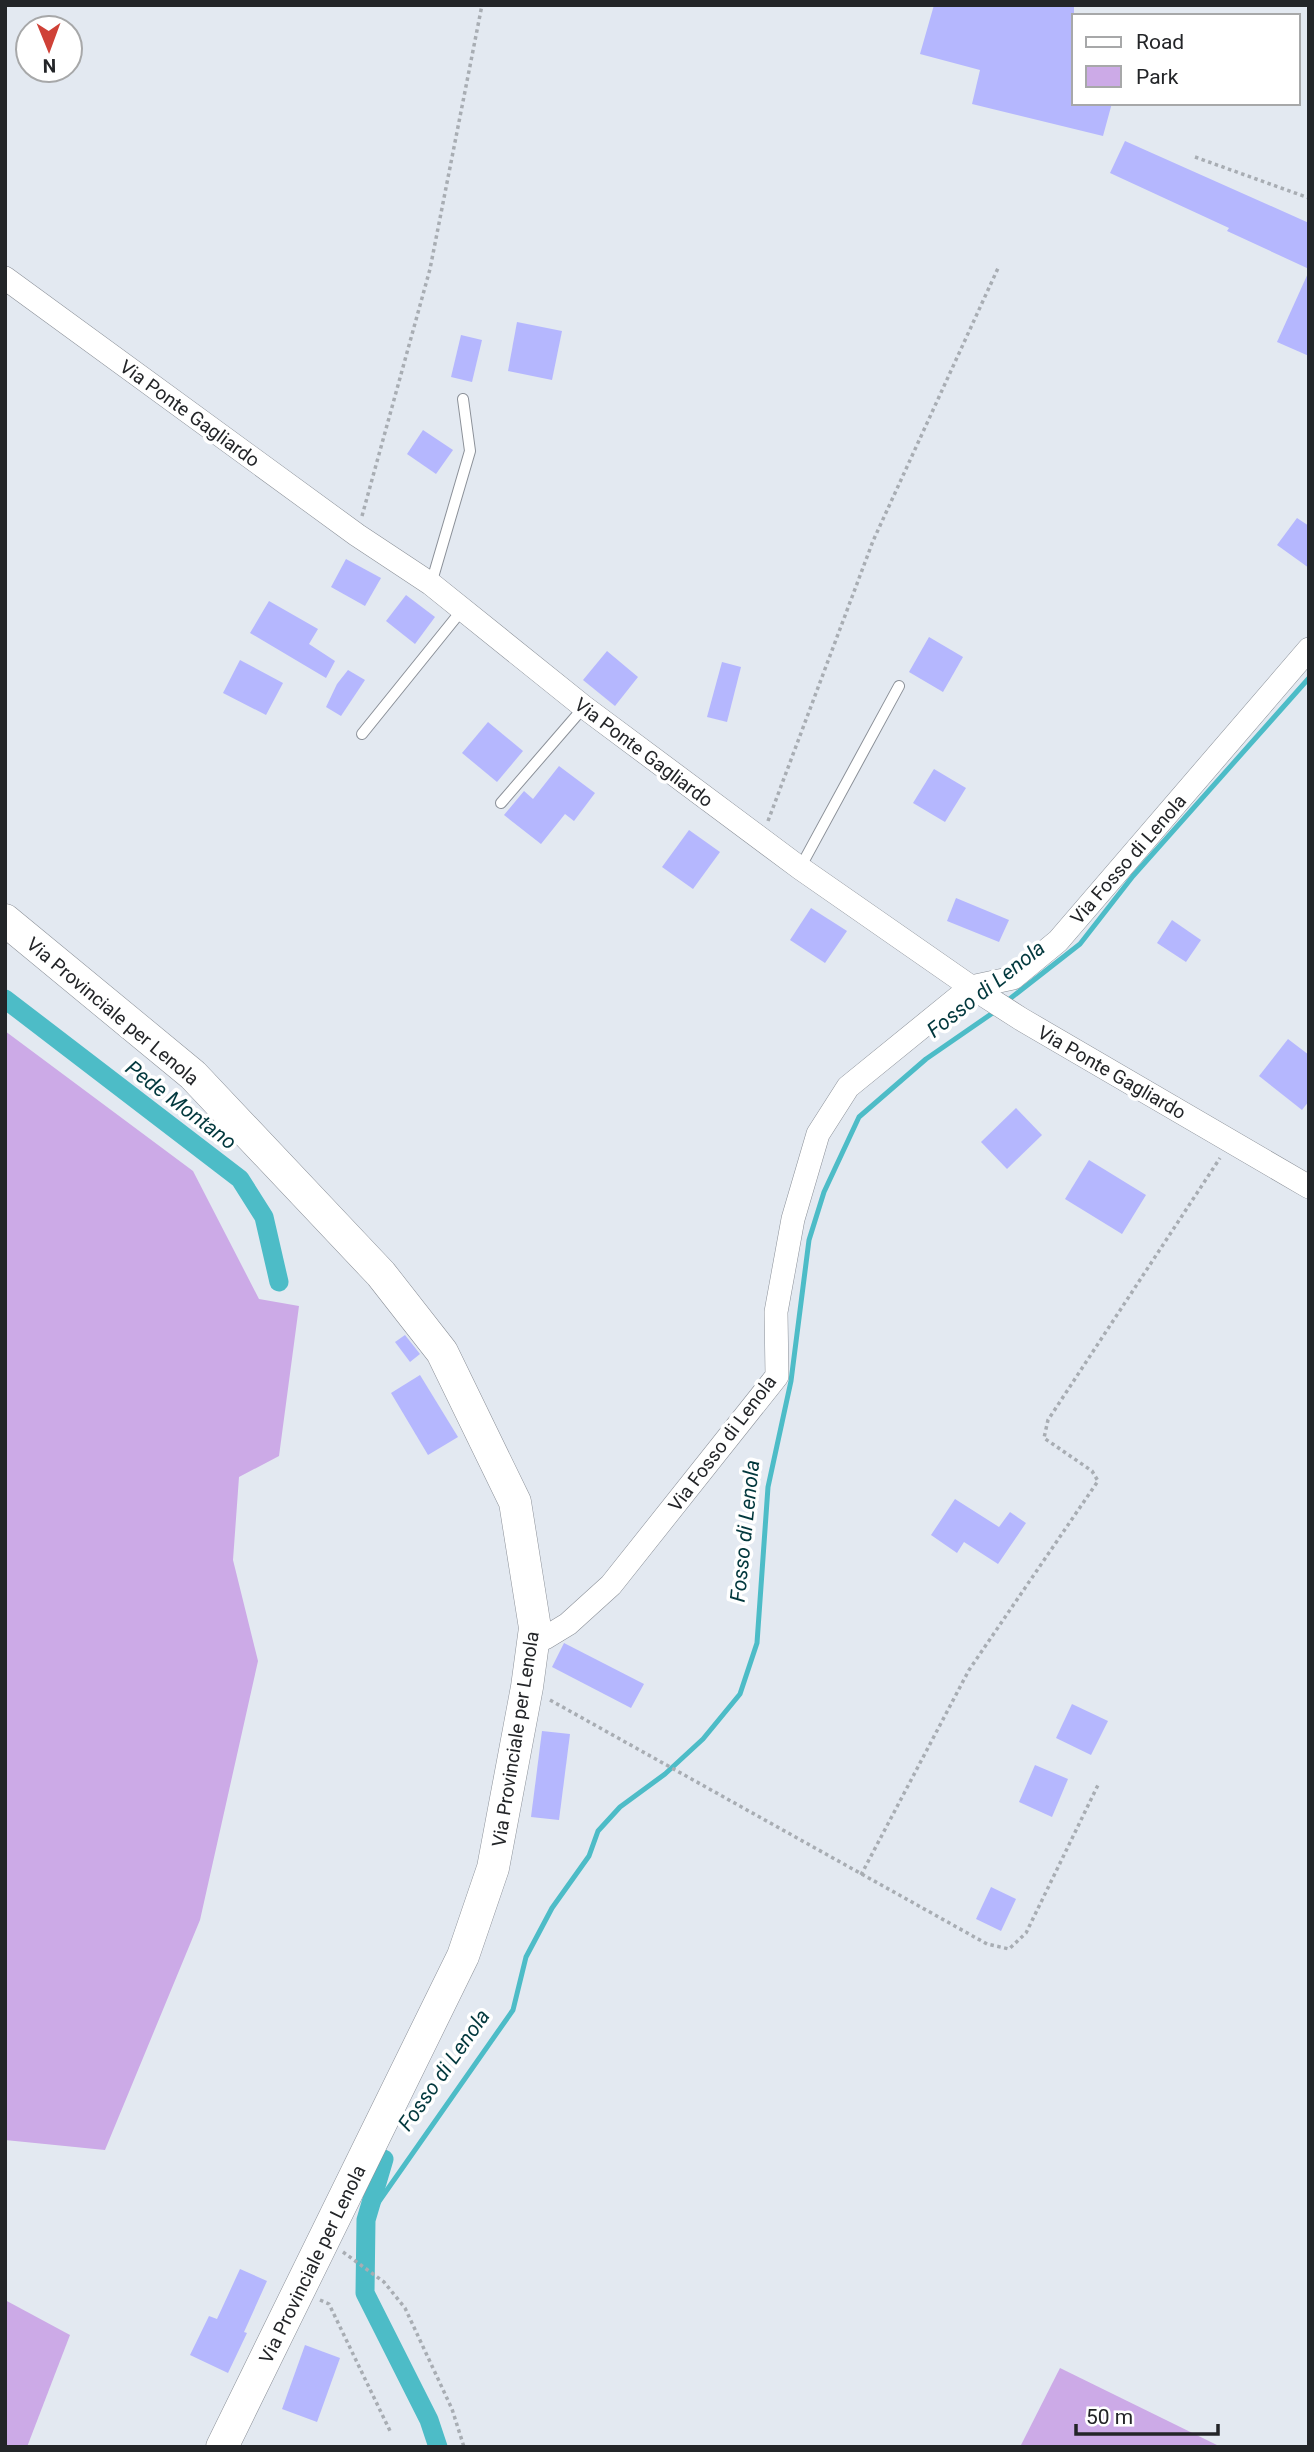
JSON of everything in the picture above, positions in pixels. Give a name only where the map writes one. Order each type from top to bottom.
[{"type":"main road","name":"Via Provinciale per Lenola","points":[[5,920],[192,1075],[381,1274],[442,1352],[515,1502],[535,1628],[527,1687],[493,1868],[463,1956],[222,2447]]},
{"type":"street","name":"Via Ponte Gagliardo","points":[[5,278],[357,535],[430,584],[584,707],[759,838],[971,988],[1309,1187]]},
{"type":"street","name":"Via Fosso di Lenola","points":[[533,1638],[545,1638],[568,1623],[611,1585],[777,1376],[776,1312],[793,1219],[818,1134],[848,1087],[971,988],[1013,978],[1058,941],[1309,649]]},
{"type":"lane","points":[[430,584],[470,451],[463,399]]},
{"type":"lane","points":[[362,734],[462,610]]},
{"type":"lane","points":[[800,868],[899,686]]},
{"type":"lane","points":[[501,803],[584,707]]},
{"type":"path","points":[[357,535],[429,268],[482,5]]},
{"type":"path","points":[[1195,157],[1309,198]]},
{"type":"path","points":[[759,838],[773,811],[873,541],[999,265]]},
{"type":"path","points":[[861,1875],[969,1670],[1098,1481],[1092,1471],[1044,1438],[1048,1420],[1231,1141]]},
{"type":"path","points":[[527,1687],[987,1944],[1009,1949],[1026,1933],[1098,1785]]},
{"type":"path","points":[[345,2253],[384,2282],[405,2308],[452,2409],[464,2447]]},
{"type":"path","points":[[298,2291],[329,2304],[391,2433]]},
{"type":"green space","points":[[5,1031],[193,1171],[259,1299],[299,1306],[279,1456],[239,1477],[233,1560],[258,1661],[200,1920],[105,2150],[5,2140]]},
{"type":"green space","points":[[5,2300],[70,2335],[27,2447],[5,2447]]},
{"type":"green space","points":[[1060,2368],[1221,2447],[1020,2447]]},
{"type":"building","points":[[934,5],[1074,5],[1072,105],[1111,105],[1103,136],[972,104],[980,70],[920,54]]},
{"type":"building","points":[[1125,141],[1309,223],[1309,269],[1227,231],[1229,228],[1110,173]]},
{"type":"building","points":[[1309,271],[1309,356],[1277,342]]},
{"type":"building","points":[[517,322],[562,331],[552,380],[508,371]]},
{"type":"building","points":[[461,335],[482,340],[472,382],[451,377]]},
{"type":"building","points":[[423,430],[453,450],[436,474],[407,454]]},
{"type":"building","points":[[1297,518],[1309,526],[1309,568],[1277,545]]},
{"type":"building","points":[[346,559],[381,578],[365,606],[331,587]]},
{"type":"building","points":[[406,595],[435,617],[415,644],[386,621]]},
{"type":"building","points":[[269,601],[318,629],[309,644],[335,661],[326,678],[250,633]]},
{"type":"building","points":[[929,637],[963,657],[943,692],[909,672]]},
{"type":"building","points":[[607,651],[638,677],[615,706],[583,680]]},
{"type":"building","points":[[240,660],[283,683],[266,715],[223,693]]},
{"type":"building","points":[[722,662],[741,667],[727,722],[707,717]]},
{"type":"building","points":[[348,670],[365,680],[341,716],[326,707],[337,684]]},
{"type":"building","points":[[488,722],[523,751],[497,782],[462,753]]},
{"type":"building","points":[[559,766],[595,793],[574,821],[565,814],[541,844],[504,815],[524,791],[533,799]]},
{"type":"building","points":[[934,769],[966,788],[945,822],[913,803]]},
{"type":"building","points":[[689,830],[720,852],[693,889],[662,867]]},
{"type":"building","points":[[956,898],[1009,920],[999,942],[947,921]]},
{"type":"building","points":[[811,908],[847,931],[825,963],[790,940]]},
{"type":"building","points":[[1172,920],[1201,940],[1186,962],[1157,943]]},
{"type":"building","points":[[1288,1039],[1309,1055],[1309,1101],[1302,1110],[1259,1076]]},
{"type":"building","points":[[1016,1108],[1042,1135],[1007,1169],[981,1142]]},
{"type":"building","points":[[1089,1160],[1146,1195],[1122,1234],[1065,1199]]},
{"type":"building","points":[[405,1335],[420,1354],[410,1362],[395,1342]]},
{"type":"building","points":[[420,1375],[458,1437],[428,1455],[391,1393]]},
{"type":"building","points":[[955,1499],[999,1527],[1010,1512],[1026,1523],[998,1564],[964,1542],[957,1553],[931,1535]]},
{"type":"building","points":[[564,1643],[644,1684],[631,1708],[552,1667]]},
{"type":"building","points":[[1072,1704],[1108,1721],[1091,1755],[1056,1738]]},
{"type":"building","points":[[542,1731],[570,1734],[559,1820],[531,1817]]},
{"type":"building","points":[[1035,1765],[1068,1779],[1052,1817],[1019,1802]]},
{"type":"building","points":[[991,1887],[1016,1899],[1001,1931],[976,1919]]},
{"type":"building","points":[[240,2269],[267,2281],[228,2373],[190,2355],[209,2316],[217,2319]]},
{"type":"building","points":[[305,2345],[340,2358],[317,2422],[282,2409]]},
{"type":"waterway","name":"Fosso di Lenola","points":[[1007,1001],[1080,944],[1133,876],[1309,678]]},
{"type":"waterway","name":"Pede Montano","points":[[5,999],[240,1179],[264,1217],[279,1282]]},
{"type":"waterway","name":"Fosso di Lenola","points":[[366,2220],[513,2010],[526,1957],[552,1908],[589,1856],[598,1831],[620,1807],[665,1774],[703,1739],[740,1694],[757,1643],[768,1487],[791,1381],[809,1240],[824,1192],[859,1117],[926,1059],[997,1010]]},
{"type":"waterway","name":"Fosso di Lenola","points":[[384,2159],[366,2220],[365,2293],[429,2420],[438,2447]]}]
